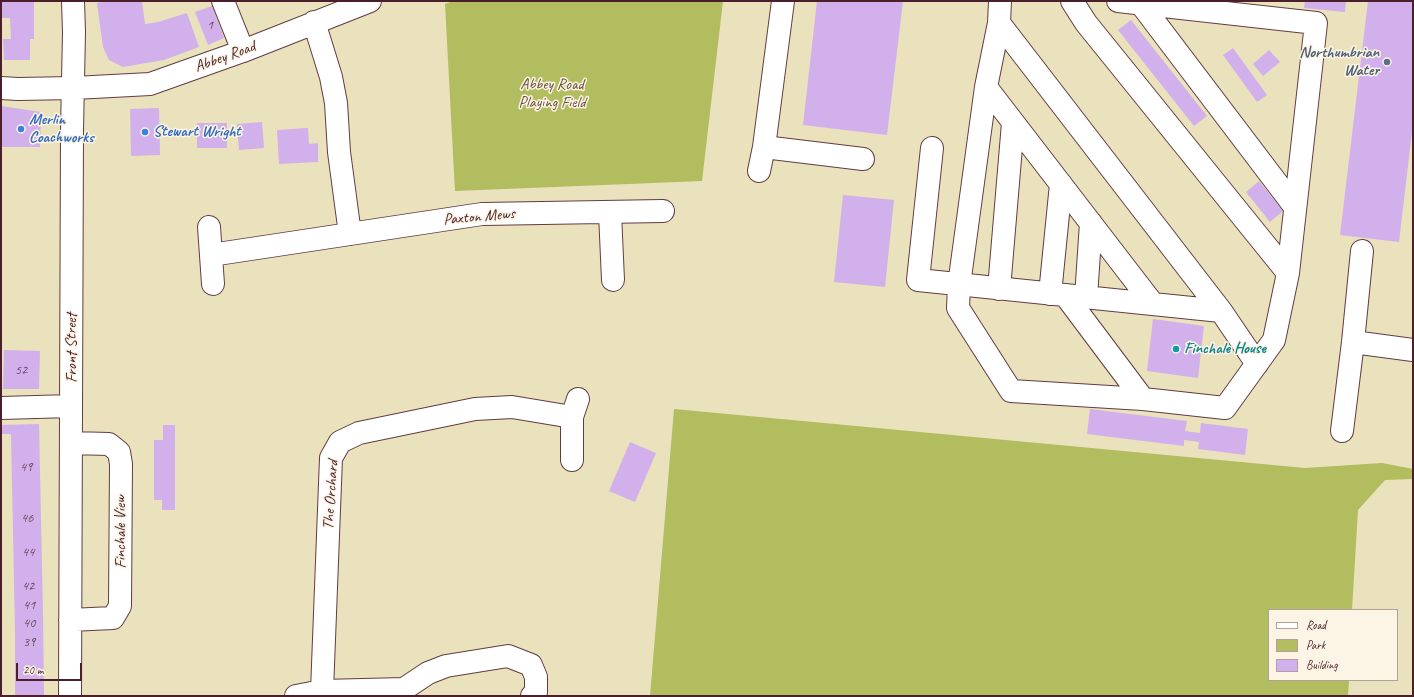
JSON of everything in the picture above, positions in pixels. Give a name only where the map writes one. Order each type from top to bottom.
[{"type":"street","name":"Front Street","points":[[70,696],[72,130],[74,88],[73,1]]},
{"type":"street","points":[[223,1],[243,50]]},
{"type":"street","name":"Abbey Road","points":[[1,88],[74,88],[150,84],[370,1]]},
{"type":"street","points":[[759,171],[764,147],[783,1]]},
{"type":"street","points":[[1000,1],[999,23],[986,86],[959,285],[958,308],[1011,391],[1142,399],[1225,408],[1274,340],[1288,273],[1316,23],[1118,1]]},
{"type":"street","points":[[1072,1],[1086,23],[1288,273]]},
{"type":"street","points":[[1141,4],[1295,207]]},
{"type":"street","points":[[314,22],[331,77],[336,103],[339,152],[350,234]]},
{"type":"street","points":[[999,23],[1221,311],[1257,364]]},
{"type":"street","points":[[986,86],[1153,304]]},
{"type":"street","points":[[1000,289],[1013,122]]},
{"type":"street","points":[[764,147],[863,159]]},
{"type":"street","points":[[932,148],[918,280],[1221,311]]},
{"type":"street","points":[[1061,184],[1067,295],[1142,399]]},
{"type":"street","name":"Paxton Mews","points":[[211,255],[482,214],[662,211]]},
{"type":"street","points":[[610,213],[613,280]]},
{"type":"street","points":[[1067,295],[1091,223]]},
{"type":"street","points":[[209,226],[213,284]]},
{"type":"street","points":[[1342,431],[1362,251]]},
{"type":"street","points":[[1353,342],[1413,350]]},
{"type":"street","points":[[1,408],[71,406]]},
{"type":"street","name":"The Orchard","points":[[322,691],[331,458],[340,442],[359,433],[474,409],[512,407],[575,408],[572,460]]},
{"type":"street","name":"Finchale View","points":[[70,620],[113,618],[120,606],[121,472],[119,452],[109,444],[71,443]]},
{"type":"street","points":[[296,696],[322,691],[407,692],[428,673],[446,666],[508,656],[531,666],[536,677],[536,692],[532,696]]},
{"type":"green space","name":"Abbey Road Playing Field","points":[[453,1],[723,1],[702,181],[455,191],[445,4]]},
{"type":"green space","points":[[674,409],[1305,468],[1382,463],[1413,469],[1413,479],[1385,480],[1358,510],[1352,609],[1268,609],[1268,681],[1349,681],[1348,696],[650,696]]},
{"type":"building","points":[[1,1],[34,1],[34,39],[30,39],[30,60],[4,60],[3,39],[11,39],[10,18],[1,18]]},
{"type":"building","points":[[103,1],[142,1],[145,24],[158,22],[187,13],[199,47],[164,60],[123,67],[109,60],[103,47],[97,3]]},
{"type":"building","points":[[817,1],[903,1],[887,135],[803,125]]},
{"type":"building","points":[[1305,1],[1346,1],[1345,12],[1304,8]]},
{"type":"building","name":"Northumbrian Water","points":[[1368,1],[1413,1],[1413,123],[1399,242],[1340,235]]},
{"type":"building","points":[[212,6],[224,38],[208,45],[195,12]]},
{"type":"building","points":[[1131,20],[1207,116],[1194,126],[1118,30]]},
{"type":"building","points":[[1233,48],[1267,95],[1257,102],[1223,55]]},
{"type":"building","points":[[1269,50],[1280,62],[1263,76],[1253,64]]},
{"type":"building","name":"Merlin Coachworks","points":[[1,106],[41,112],[40,147],[1,147]]},
{"type":"building","name":"Stewart Wright","points":[[159,108],[160,155],[131,156],[130,109]]},
{"type":"building","points":[[262,122],[264,148],[239,150],[237,124]]},
{"type":"building","points":[[197,123],[227,123],[227,148],[197,148]]},
{"type":"building","points":[[308,128],[309,144],[318,143],[318,162],[279,164],[277,130]]},
{"type":"building","points":[[1259,181],[1283,211],[1270,222],[1246,192]]},
{"type":"building","points":[[843,195],[894,200],[885,287],[834,282]]},
{"type":"building","name":"Finchale House","points":[[1153,319],[1204,326],[1198,378],[1147,371]]},
{"type":"building","points":[[4,350],[40,351],[39,389],[3,389]]},
{"type":"building","points":[[1090,409],[1187,421],[1185,431],[1200,433],[1201,423],[1248,429],[1245,455],[1198,449],[1199,442],[1184,440],[1184,446],[1087,434]]},
{"type":"building","points":[[39,424],[44,696],[15,696],[11,434],[1,434],[1,425]]},
{"type":"building","points":[[163,425],[175,425],[175,510],[162,510],[162,500],[154,500],[154,440],[163,440]]},
{"type":"building","points":[[630,442],[656,453],[635,502],[609,491]]},
{"type":"place","name":"Northumbrian Water","points":[[1387,62]]},
{"type":"place","name":"Merlin Coachworks","points":[[21,129]]},
{"type":"place","name":"Stewart Wright","points":[[145,132]]},
{"type":"place","name":"Finchale House","points":[[1176,349]]}]
